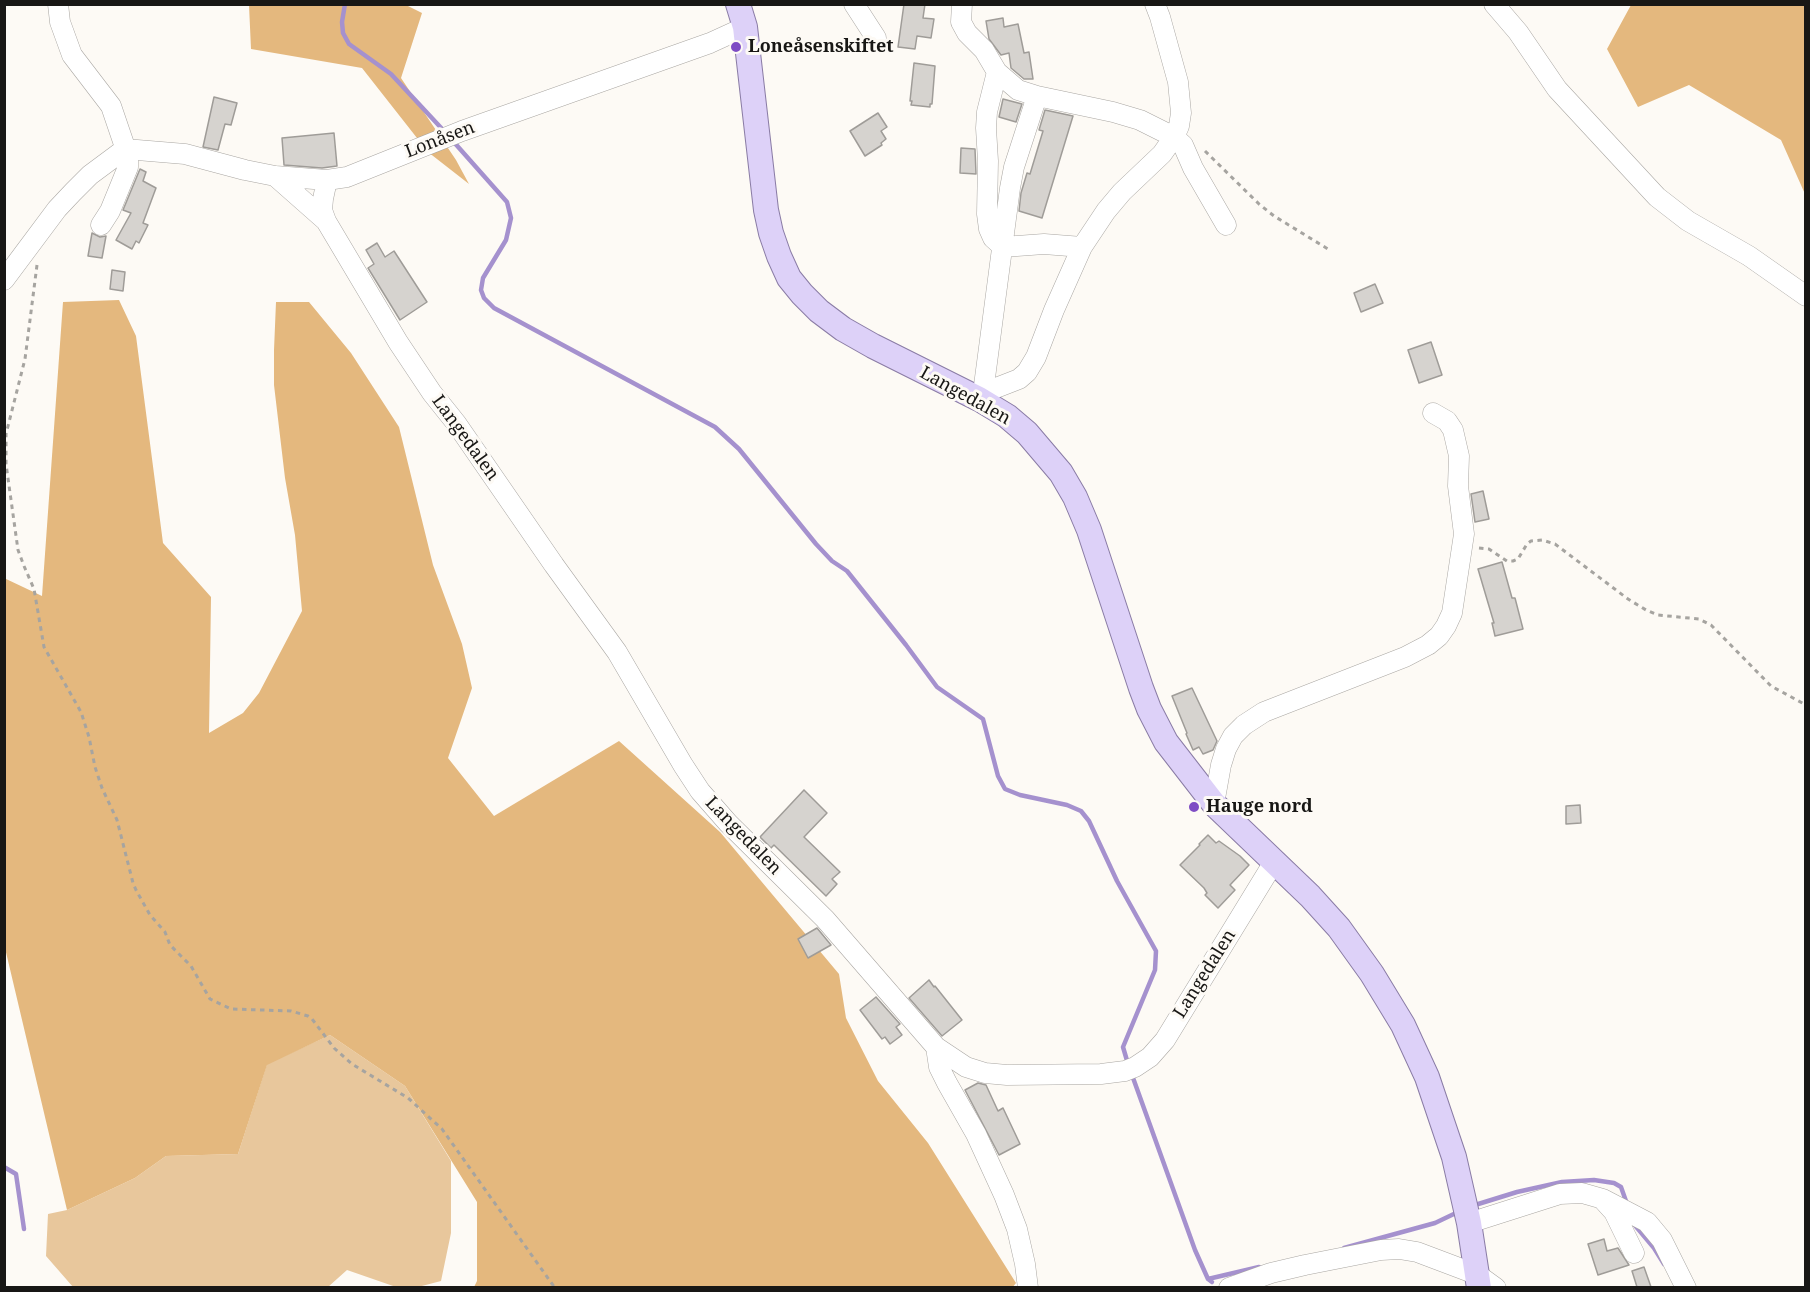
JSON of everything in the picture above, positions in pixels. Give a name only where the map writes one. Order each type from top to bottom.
[{"type":"main road","name":"Langedalen","points":[[742,16],[766,210],[775,245],[789,278],[802,294],[843,329],[873,346],[981,396],[1028,433],[1061,473],[1075,497],[1089,530],[1149,709],[1166,742],[1214,804],[1310,896],[1358,952],[1403,1025],[1427,1077],[1447,1131],[1485,1283]]},
{"type":"street","points":[[58,4],[60,22],[72,55],[111,106],[129,160],[110,211],[101,225]]},
{"type":"street","points":[[854,4],[876,38]]},
{"type":"street","points":[[962,4],[960,22],[967,33],[984,50],[997,72],[1018,90],[1140,120],[1179,141]]},
{"type":"street","points":[[1155,4],[1169,47],[1180,98],[1179,141],[1226,225]]},
{"type":"street","points":[[1494,4],[1518,32],[1557,89],[1657,197],[1688,221],[1749,256],[1806,296]]},
{"type":"street","name":"Lonåsen","points":[[125,149],[185,153],[275,176],[327,180],[347,177],[462,131],[710,43],[742,16]]},
{"type":"street","points":[[997,72],[987,112],[986,128],[987,214],[993,238],[1003,247],[1044,244],[1082,247]]},
{"type":"street","points":[[981,396],[998,293],[1010,188],[1014,167],[1036,96]]},
{"type":"street","points":[[981,396],[1019,380],[1027,372],[1036,357],[1082,247],[1122,192],[1179,141]]},
{"type":"street","points":[[4,280],[57,209],[90,175],[125,149]]},
{"type":"street","name":"Langedalen","points":[[275,176],[326,221]]},
{"type":"street","name":"Langedalen","points":[[327,180],[322,210],[326,221],[398,342],[618,652],[700,791],[728,823],[825,919],[936,1047],[966,1067],[985,1073],[1007,1075],[1101,1074],[1130,1069],[1150,1057],[1165,1040],[1274,862]]},
{"type":"street","points":[[1214,804],[1226,749],[1233,736],[1244,725],[1264,712],[1405,657],[1428,645],[1446,626],[1452,614],[1464,534],[1458,486],[1460,456],[1451,426],[1433,413]]},
{"type":"street","points":[[936,1047],[939,1067],[946,1083],[976,1134],[1004,1195],[1017,1229],[1028,1287]]},
{"type":"street","points":[[1469,1223],[1560,1194],[1582,1192],[1603,1199],[1647,1222],[1662,1240],[1686,1287]]},
{"type":"street","points":[[1603,1199],[1614,1212],[1634,1253]]},
{"type":"street","points":[[1229,1287],[1305,1265],[1381,1250],[1399,1249],[1417,1252],[1485,1283]]},
{"type":"path","points":[[1179,141],[1205,150],[1259,204],[1274,216],[1328,249]]},
{"type":"path","points":[[38,237],[38,272],[31,323],[25,359],[6,434],[9,490],[18,550],[34,589],[44,646],[81,712],[102,788],[117,820],[133,884],[150,915],[165,932],[170,945],[191,966],[210,999],[231,1009],[291,1011],[308,1016],[334,1048],[352,1064],[408,1098],[442,1129],[555,1287]]},
{"type":"path","points":[[1461,556],[1475,548],[1481,548],[1496,553],[1507,561],[1513,561],[1518,559],[1531,541],[1554,544],[1646,610],[1658,615],[1699,619],[1711,625],[1771,686],[1806,705]]},
{"type":"shaded area","points":[[404,4],[422,13],[401,78],[456,160],[469,184],[428,152],[362,68],[251,49],[249,5]]},
{"type":"shaded area","points":[[1631,5],[1805,5],[1805,194],[1781,140],[1689,85],[1638,107],[1607,49]]},
{"type":"shaded area","points":[[119,300],[136,336],[163,543],[211,597],[209,733],[243,713],[259,693],[302,611],[295,535],[285,478],[274,385],[274,350],[276,302],[309,302],[351,353],[399,427],[433,565],[462,644],[472,688],[448,758],[494,816],[619,741],[720,832],[839,974],[846,1018],[878,1081],[928,1143],[1016,1283],[1012,1288],[474,1287],[477,1281],[477,1202],[405,1086],[330,1035],[267,1065],[238,1154],[166,1156],[135,1178],[67,1210],[5,948],[4,578],[42,596],[63,302]]},
{"type":"shaded area","points":[[330,1035],[405,1086],[451,1161],[451,1233],[441,1281],[418,1287],[396,1287],[347,1270],[328,1287],[73,1287],[46,1256],[48,1214],[67,1210],[135,1178],[166,1156],[238,1154],[267,1064]]},
{"type":"building","points":[[904,4],[925,4],[923,18],[934,19],[931,38],[917,36],[915,49],[898,47]]},
{"type":"building","points":[[1003,18],[1004,27],[1018,24],[1024,53],[1029,52],[1033,79],[1024,79],[1011,68],[1009,53],[1001,55],[989,39],[986,21]]},
{"type":"building","points":[[914,63],[935,66],[930,107],[911,105]]},
{"type":"building","points":[[214,97],[237,103],[231,125],[225,124],[218,150],[203,147]]},
{"type":"building","points":[[1003,99],[1022,104],[1016,122],[999,117]]},
{"type":"building","points":[[1045,110],[1073,116],[1042,218],[1019,211],[1027,173],[1030,174],[1043,131],[1039,130]]},
{"type":"building","points":[[878,113],[887,127],[881,131],[886,139],[881,143],[882,145],[865,156],[850,131]]},
{"type":"building","points":[[334,133],[337,166],[322,168],[284,165],[282,138]]},
{"type":"building","points":[[961,148],[975,149],[976,174],[960,173]]},
{"type":"building","points":[[140,169],[146,172],[143,181],[156,188],[143,223],[148,225],[139,243],[136,241],[132,249],[116,240],[131,213],[123,210]]},
{"type":"building","points":[[92,233],[100,237],[106,236],[102,258],[88,256]]},
{"type":"building","points":[[377,243],[385,257],[394,251],[427,302],[400,320],[368,268],[374,264],[366,250]]},
{"type":"building","points":[[112,270],[125,272],[123,291],[110,289]]},
{"type":"building","points":[[1375,284],[1383,303],[1361,312],[1354,293]]},
{"type":"building","points":[[1431,342],[1442,375],[1419,383],[1408,350]]},
{"type":"building","points":[[1483,491],[1489,519],[1475,522],[1471,494]]},
{"type":"building","points":[[1502,562],[1523,629],[1495,636],[1492,623],[1494,623],[1478,569]]},
{"type":"building","points":[[1192,688],[1217,741],[1213,750],[1203,754],[1199,747],[1193,750],[1172,696]]},
{"type":"building","points":[[804,790],[827,813],[804,837],[840,872],[832,879],[837,884],[826,896],[774,845],[771,848],[760,837]]},
{"type":"building","points":[[1580,805],[1581,823],[1566,824],[1566,806]]},
{"type":"building","points":[[1208,835],[1216,843],[1219,841],[1240,856],[1249,865],[1230,885],[1235,890],[1218,908],[1205,895],[1207,893],[1204,888],[1180,865]]},
{"type":"building","points":[[817,928],[831,945],[808,958],[798,939]]},
{"type":"building","points":[[929,980],[962,1020],[942,1036],[909,998]]},
{"type":"building","points":[[876,997],[900,1024],[896,1027],[902,1035],[890,1044],[885,1037],[882,1039],[860,1010]]},
{"type":"building","points":[[978,1083],[986,1085],[998,1111],[1003,1108],[1020,1144],[999,1155],[965,1090]]},
{"type":"building","points":[[1604,1239],[1607,1251],[1618,1248],[1629,1265],[1598,1275],[1588,1244]]},
{"type":"building","points":[[1644,1267],[1651,1287],[1637,1287],[1632,1271]]},
{"type":"waterway","points":[[345,4],[343,33],[349,44],[391,74],[444,131]]},
{"type":"waterway","points":[[452,140],[507,202],[511,218],[506,240],[483,278],[481,290],[484,298],[494,308],[715,427],[739,449],[816,544],[832,561],[847,571],[937,687],[983,719],[998,776],[1005,789],[1020,795],[1067,805],[1081,811],[1089,821],[1117,881],[1156,951],[1155,970],[1123,1047],[1128,1064]]},
{"type":"waterway","points":[[1132,1075],[1195,1250],[1208,1279],[1212,1282]]},
{"type":"waterway","points":[[4,1167],[16,1174],[24,1229]]},
{"type":"waterway","points":[[1475,1205],[1517,1192],[1562,1182],[1594,1180],[1614,1183],[1621,1187],[1627,1204]]},
{"type":"waterway","points":[[1344,1248],[1435,1223],[1458,1212]]},
{"type":"waterway","points":[[1633,1223],[1664,1264]]},
{"type":"waterway","points":[[1208,1279],[1259,1267]]},
{"type":"place","name":"Loneåsenskiftet","points":[[736,47]]},
{"type":"place","name":"Hauge nord","points":[[1194,807]]}]
